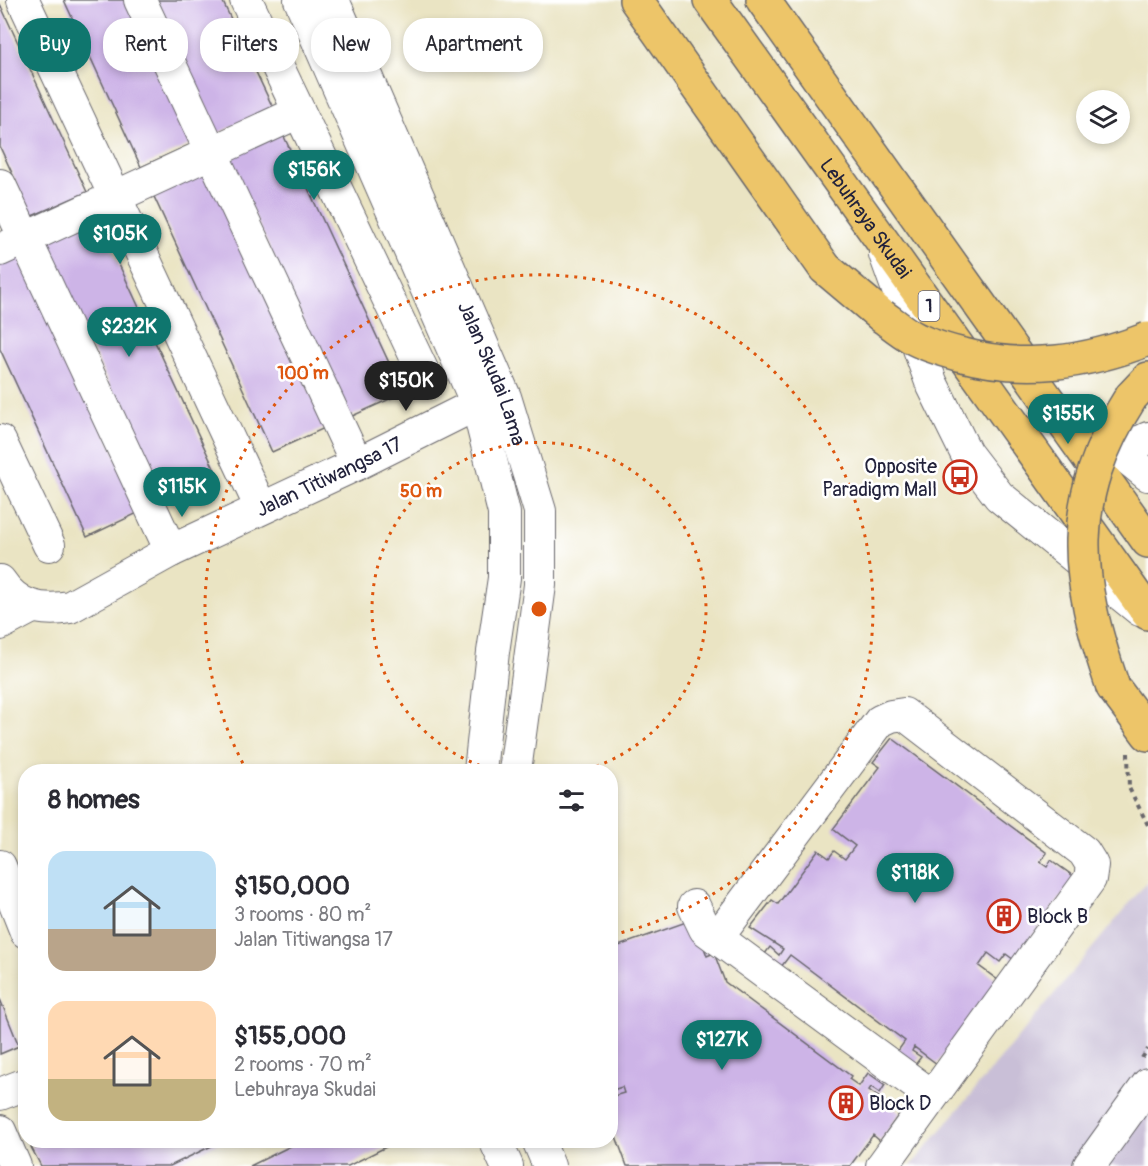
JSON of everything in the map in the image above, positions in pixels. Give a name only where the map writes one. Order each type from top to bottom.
[{"type":"highway","points":[[636,0],[825,268],[912,338],[989,363],[1033,366],[1074,362],[1120,350],[1148,339]]},
{"type":"highway","name":"Lebuhraya Skudai","points":[[710,0],[1148,614]]},
{"type":"highway","name":"1","points":[[763,0],[1054,405],[1148,541]]},
{"type":"highway","points":[[1142,389],[1110,429],[1096,466],[1086,509],[1081,550],[1084,589],[1093,626],[1113,687],[1142,726]]},
{"type":"street","points":[[23,0],[261,508]]},
{"type":"street","points":[[140,0],[357,464]]},
{"type":"street","points":[[246,0],[427,380]]},
{"type":"street","name":"Jalan Skudai Lama","points":[[300,0],[491,400],[540,511],[540,585],[516,764]]},
{"type":"street","name":"Jalan Skudai Lama","points":[[333,0],[491,400],[504,513],[504,578],[492,652],[481,764]]},
{"type":"street","points":[[13,244],[299,111]]},
{"type":"street","points":[[0,185],[13,244],[171,550]]},
{"type":"street","points":[[880,238],[931,382],[966,453],[999,496],[1148,614]]},
{"type":"street","name":"Jalan Titiwangsa 17","points":[[0,581],[12,598],[32,607],[52,610],[70,607],[171,550],[491,400]]},
{"type":"street","points":[[1054,405],[1110,444],[1148,475]]},
{"type":"street","points":[[1110,444],[1140,442],[1148,438]]},
{"type":"street","points":[[0,441],[49,545]]},
{"type":"street","points":[[0,624],[32,607]]},
{"type":"street","points":[[717,938],[880,721],[891,716],[903,714],[1084,852],[1092,865],[1090,879],[882,1166]]},
{"type":"street","points":[[0,866],[15,922]]},
{"type":"street","points":[[694,906],[705,929],[933,1096]]},
{"type":"street","points":[[1089,1166],[1148,1084]]},
{"type":"street","points":[[0,1094],[18,1087]]},
{"type":"street","points":[[0,1131],[15,1166]]},
{"type":"street","points":[[499,1148],[507,1166]]},
{"type":"street","points":[[541,1148],[549,1166]]},
{"type":"path","points":[[1142,726],[1126,761],[1129,788],[1148,825]]},
{"type":"shaded area","points":[[1148,881],[1148,1166],[911,1166]]},
{"type":"building","points":[[64,0],[130,0],[138,18],[103,18],[103,72],[163,72],[196,142],[141,167],[91,59],[91,18],[72,18]]},
{"type":"building","points":[[156,0],[222,0],[230,18],[200,18],[200,72],[256,72],[273,108],[218,133],[188,69],[188,18],[164,18]]},
{"type":"building","points":[[0,4],[18,43],[18,72],[31,72],[87,192],[32,216],[0,147]]},
{"type":"building","points":[[280,128],[403,393],[348,418],[226,154]]},
{"type":"building","points":[[204,163],[327,427],[272,452],[150,188]]},
{"type":"building","points":[[95,213],[218,477],[163,502],[41,238]]},
{"type":"building","points":[[19,247],[142,511],[87,537],[0,349],[0,256]]},
{"type":"building","points":[[892,738],[1047,853],[1040,862],[1047,867],[1051,860],[1076,878],[1014,960],[1006,954],[1000,962],[988,953],[979,966],[999,981],[937,1064],[914,1047],[912,1051],[921,1057],[915,1065],[897,1052],[905,1041],[790,955],[781,967],[764,955],[770,947],[779,955],[783,949],[750,928],[772,900],[778,904],[818,850],[829,858],[834,851],[845,859],[855,846],[833,829],[880,767],[873,762]]},
{"type":"building","points":[[686,922],[698,931],[707,956],[714,953],[725,982],[851,1076],[849,1079],[859,1086],[868,1073],[885,1085],[880,1093],[871,1087],[869,1090],[900,1113],[880,1141],[873,1135],[850,1166],[627,1166],[618,1142],[618,1095],[624,1093],[622,1087],[618,1088],[618,946]]},
{"type":"building","points":[[0,999],[18,1046],[0,1054]]},
{"type":"building","points":[[32,1148],[207,1148],[170,1166],[41,1166]]},
{"type":"building","points":[[287,1148],[384,1148],[348,1166],[250,1166]]},
{"type":"place","name":"Opposite Paradigm Mall","points":[[960,477]]},
{"type":"place","name":"Block B","points":[[1004,916]]},
{"type":"place","name":"Block D","points":[[846,1103]]}]
